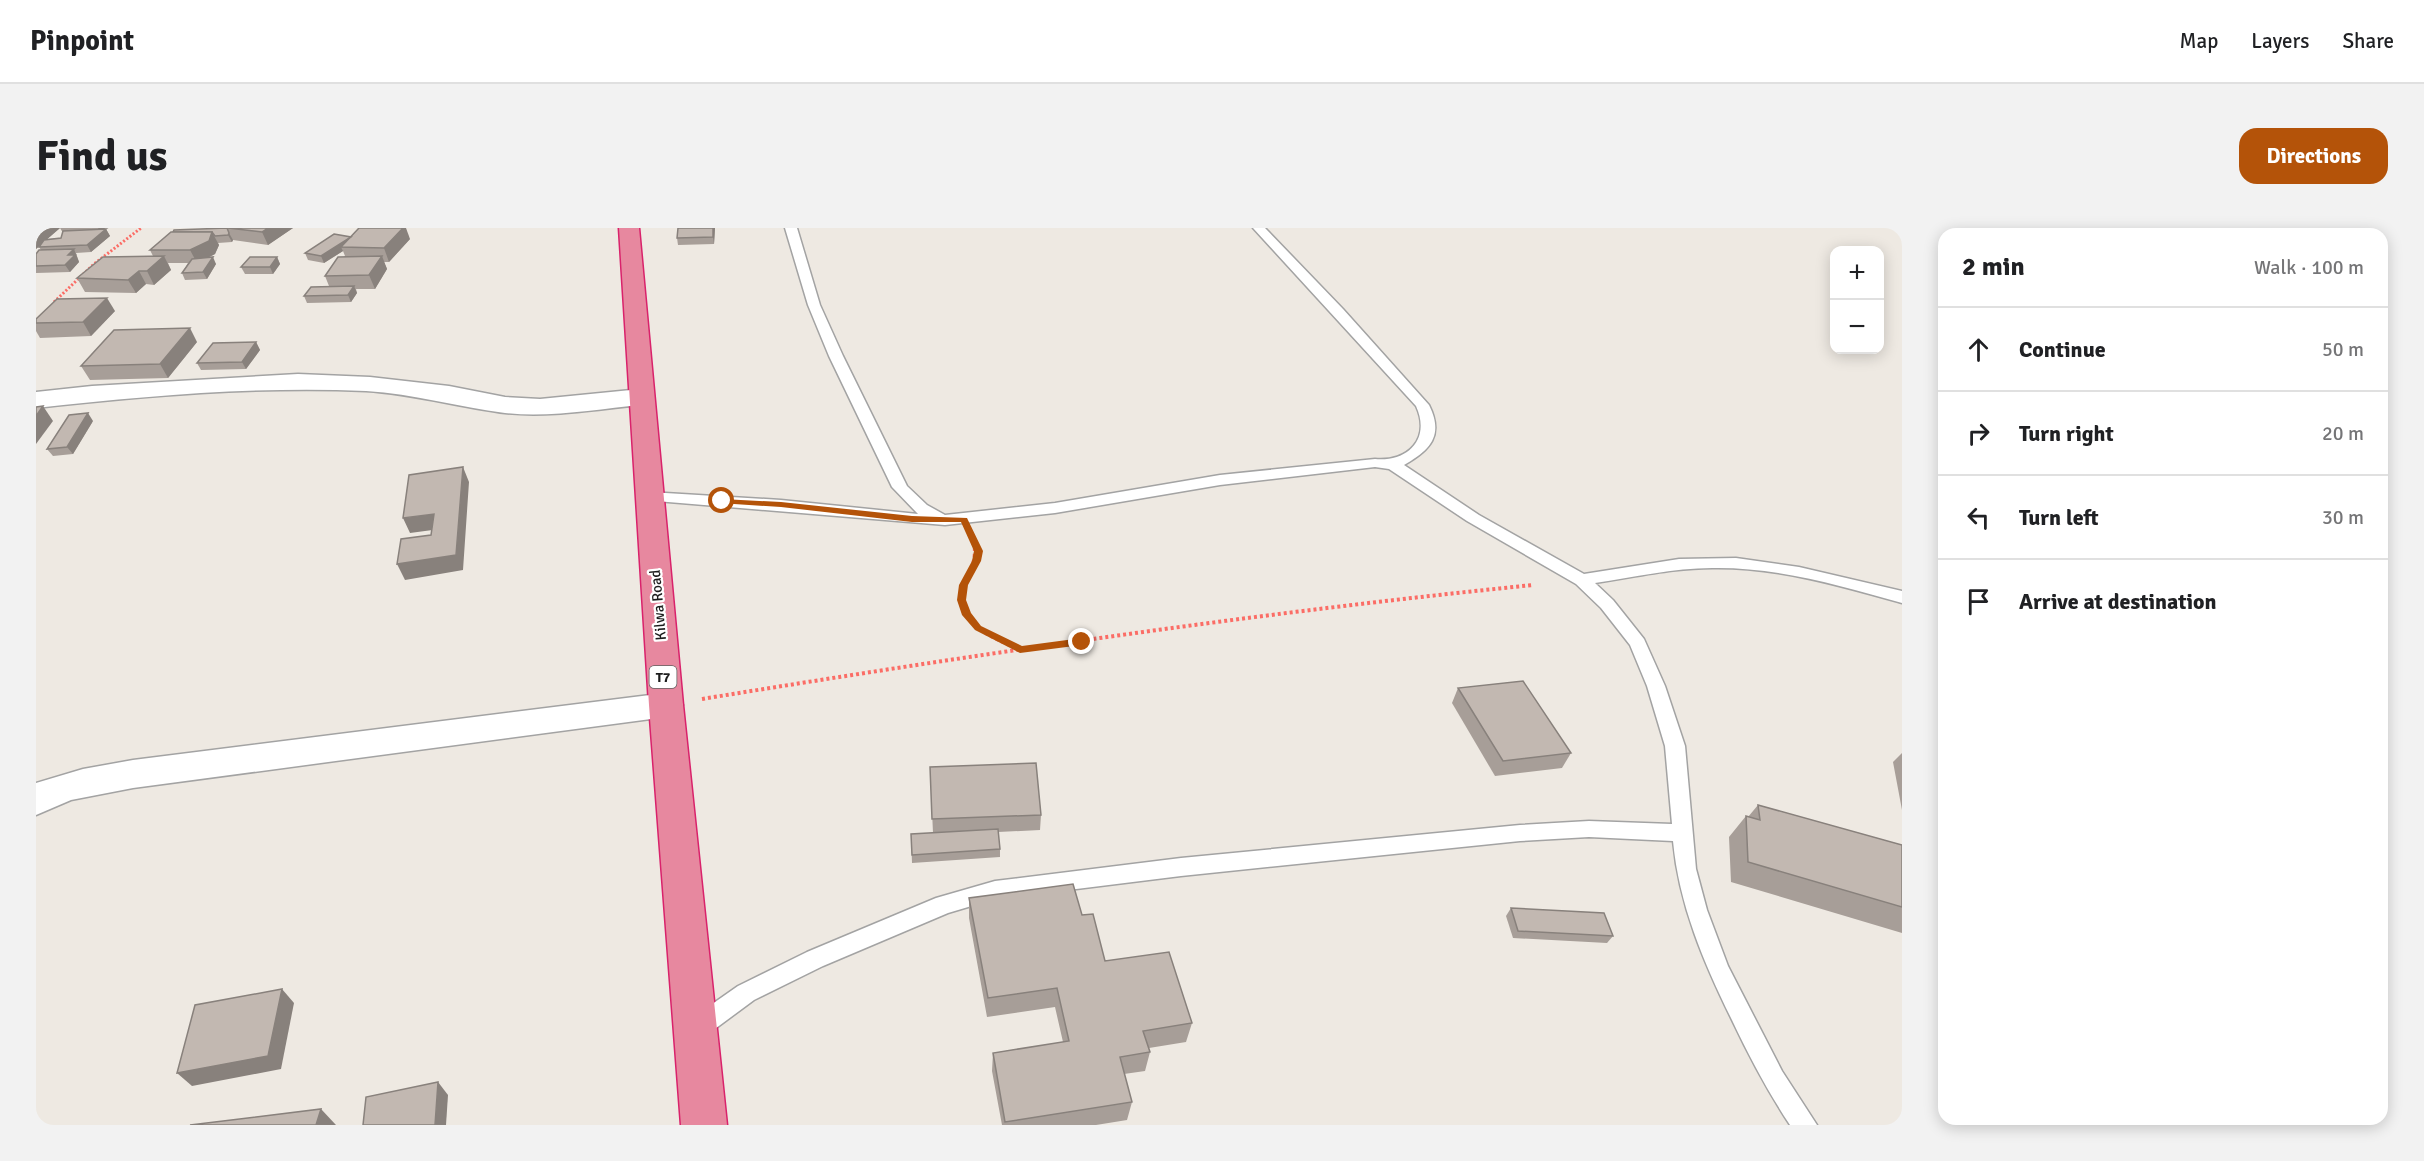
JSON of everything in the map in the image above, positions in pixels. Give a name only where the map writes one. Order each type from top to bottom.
[{"type":"highway","name":"Kilwa Road","points":[[629,228],[666,705],[704,1125]]},
{"type":"street","points":[[36,400],[92,394],[298,381],[370,384],[449,394],[505,405],[540,407],[641,397]]},
{"type":"street","points":[[36,801],[44,795],[86,782],[133,774],[666,705]]},
{"type":"lane","points":[[791,228],[814,305],[836,357],[900,487],[912,502],[927,514],[945,520]]},
{"type":"lane","points":[[1259,228],[1339,312],[1422,405],[1429,417],[1430,430],[1424,445],[1411,456],[1393,465]]},
{"type":"lane","points":[[649,497],[781,505],[884,517],[964,520],[1055,508],[1220,480],[1375,463],[1393,465],[1473,518],[1582,580],[1607,604],[1638,643],[1656,686],[1675,746],[1686,869],[1696,910],[1718,969],[1773,1080],[1805,1125]]},
{"type":"lane","points":[[1582,580],[1672,566],[1735,563],[1830,577],[1902,597]]},
{"type":"lane","points":[[696,1029],[746,993],[815,959],[944,905],[995,890],[1181,867],[1520,832],[1589,829],[1682,833]]},
{"type":"path","points":[[48,309],[94,264],[141,228]]},
{"type":"path","points":[[964,520],[978,551],[977,561],[963,585],[962,600],[967,615],[978,628],[1020,650]]},
{"type":"path","points":[[666,705],[1020,650],[1414,596],[1582,580]]},
{"type":"building","points":[[227,228],[228,235],[215,236],[212,232],[173,232],[174,230]]},
{"type":"building","points":[[228,228],[268,228],[262,232]]},
{"type":"building","points":[[359,228],[403,228],[384,248],[341,247]]},
{"type":"building","points":[[678,228],[713,228],[713,237],[677,238]]},
{"type":"building","points":[[106,229],[87,245],[39,247],[44,240],[61,238],[63,231]]},
{"type":"building","points":[[171,232],[212,232],[209,241],[190,250],[150,250]]},
{"type":"building","points":[[334,234],[351,237],[321,256],[305,253]]},
{"type":"building","points":[[74,249],[68,255],[75,255],[65,265],[36,266],[36,254],[39,250]]},
{"type":"building","points":[[164,256],[147,271],[139,271],[128,280],[77,278],[103,257]]},
{"type":"building","points":[[382,256],[369,275],[325,276],[338,257]]},
{"type":"building","points":[[213,257],[203,272],[182,273],[192,259]]},
{"type":"building","points":[[250,257],[277,257],[270,267],[241,267]]},
{"type":"building","points":[[354,286],[348,295],[304,296],[311,287]]},
{"type":"building","points":[[107,298],[83,322],[36,323],[36,319],[57,299]]},
{"type":"building","points":[[190,328],[160,364],[81,366],[114,330]]},
{"type":"building","points":[[256,342],[242,362],[197,363],[213,343]]},
{"type":"building","points":[[43,406],[36,416],[36,407]]},
{"type":"building","points":[[88,413],[67,447],[47,449],[69,415]]},
{"type":"building","points":[[463,467],[456,555],[397,564],[401,539],[431,535],[434,514],[403,518],[409,475]]},
{"type":"building","points":[[1523,681],[1571,753],[1503,761],[1458,688]]},
{"type":"building","points":[[1036,763],[1041,815],[932,819],[930,767]]},
{"type":"building","points":[[1758,805],[1902,845],[1902,907],[1748,862],[1746,816],[1760,820]]},
{"type":"building","points":[[998,829],[1000,849],[912,855],[911,834]]},
{"type":"building","points":[[1073,884],[1082,915],[1093,914],[1105,961],[1169,952],[1192,1023],[1143,1031],[1150,1052],[1120,1057],[1132,1102],[1005,1122],[993,1053],[1069,1041],[1057,988],[988,998],[969,898]]},
{"type":"building","points":[[1511,908],[1604,913],[1613,936],[1518,931]]},
{"type":"building","points":[[282,989],[268,1056],[177,1073],[195,1005]]},
{"type":"building","points":[[438,1082],[435,1125],[363,1125],[366,1097]]},
{"type":"building","points":[[321,1109],[316,1125],[190,1125]]},
{"type":"route","points":[[722,501],[912,519],[964,520],[978,551],[977,561],[963,585],[962,600],[967,615],[978,628],[1020,650],[1082,642]]}]
